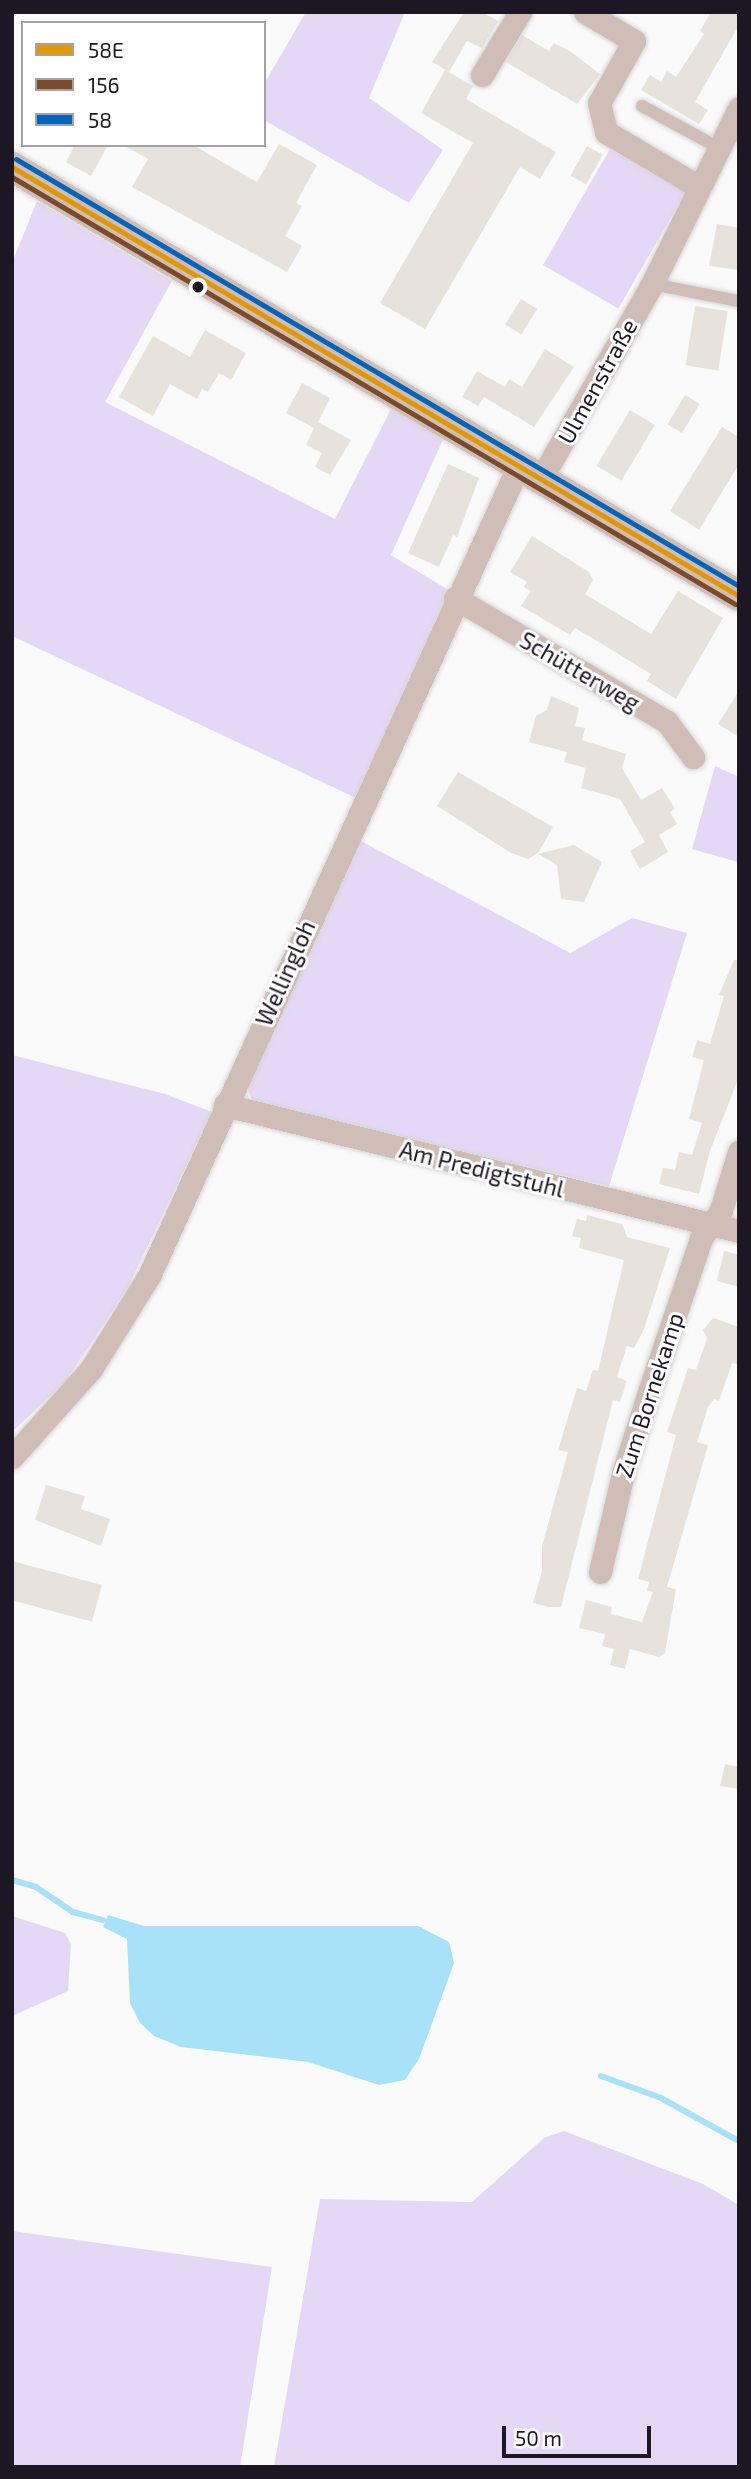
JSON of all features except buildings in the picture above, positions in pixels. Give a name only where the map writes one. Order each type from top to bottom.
[{"type":"street","points":[[482,75],[520,12]]},
{"type":"street","points":[[585,12],[634,41],[599,103],[606,132],[699,187]]},
{"type":"street","name":"Ulmenstraße","points":[[531,471],[652,284],[739,108]]},
{"type":"street","points":[[12,167],[739,596]]},
{"type":"street","name":"Wellingloh","points":[[12,1457],[91,1368],[122,1324],[149,1276],[455,598],[531,471]]},
{"type":"street","name":"Schütterweg","points":[[455,598],[667,722],[693,757]]},
{"type":"street","name":"Am Predigtstuhl","points":[[225,1105],[739,1231]]},
{"type":"street","name":"Zum Bornekamp","points":[[600,1572],[623,1473],[701,1238],[712,1224],[739,1152]]},
{"type":"lane","points":[[642,106],[719,148]]},
{"type":"lane","points":[[652,284],[739,301]]},
{"type":"shaded area","points":[[306,12],[405,12],[369,98],[443,150],[409,203],[266,121],[266,81]]},
{"type":"shaded area","points":[[610,149],[685,192],[618,309],[543,265]]},
{"type":"shaded area","points":[[37,201],[172,281],[105,402],[335,519],[392,407],[445,435],[391,555],[450,591],[356,798],[12,636],[12,263]]},
{"type":"shaded area","points":[[715,766],[739,777],[738,862],[692,849]]},
{"type":"shaded area","points":[[359,840],[570,953],[632,918],[687,933],[609,1186],[253,1102],[246,1085]]},
{"type":"shaded area","points":[[12,1055],[165,1094],[212,1112],[126,1291],[65,1382],[12,1432]]},
{"type":"shaded area","points":[[12,1916],[65,1933],[71,1944],[68,1991],[12,2016]]},
{"type":"shaded area","points":[[564,2131],[703,2184],[739,2205],[739,2467],[274,2467],[320,2199],[472,2202],[544,2138]]},
{"type":"shaded area","points":[[12,2231],[272,2267],[240,2467],[12,2467]]},
{"type":"water","points":[[108,1915],[144,1926],[418,1926],[449,1942],[454,1963],[419,2059],[405,2080],[379,2085],[308,2062],[181,2047],[154,2036],[140,2023],[130,2003],[127,1939],[103,1927]]},
{"type":"waterway","points":[[12,1880],[36,1887],[73,1912],[103,1920]]},
{"type":"waterway","points":[[601,2076],[661,2098],[739,2141]]},
{"type":"transit line","name":"58","points":[[16,159],[739,586]]},
{"type":"transit line","name":"58E","points":[[12,167],[739,596]]},
{"type":"transit line","name":"156","points":[[12,177],[735,604]]}]
